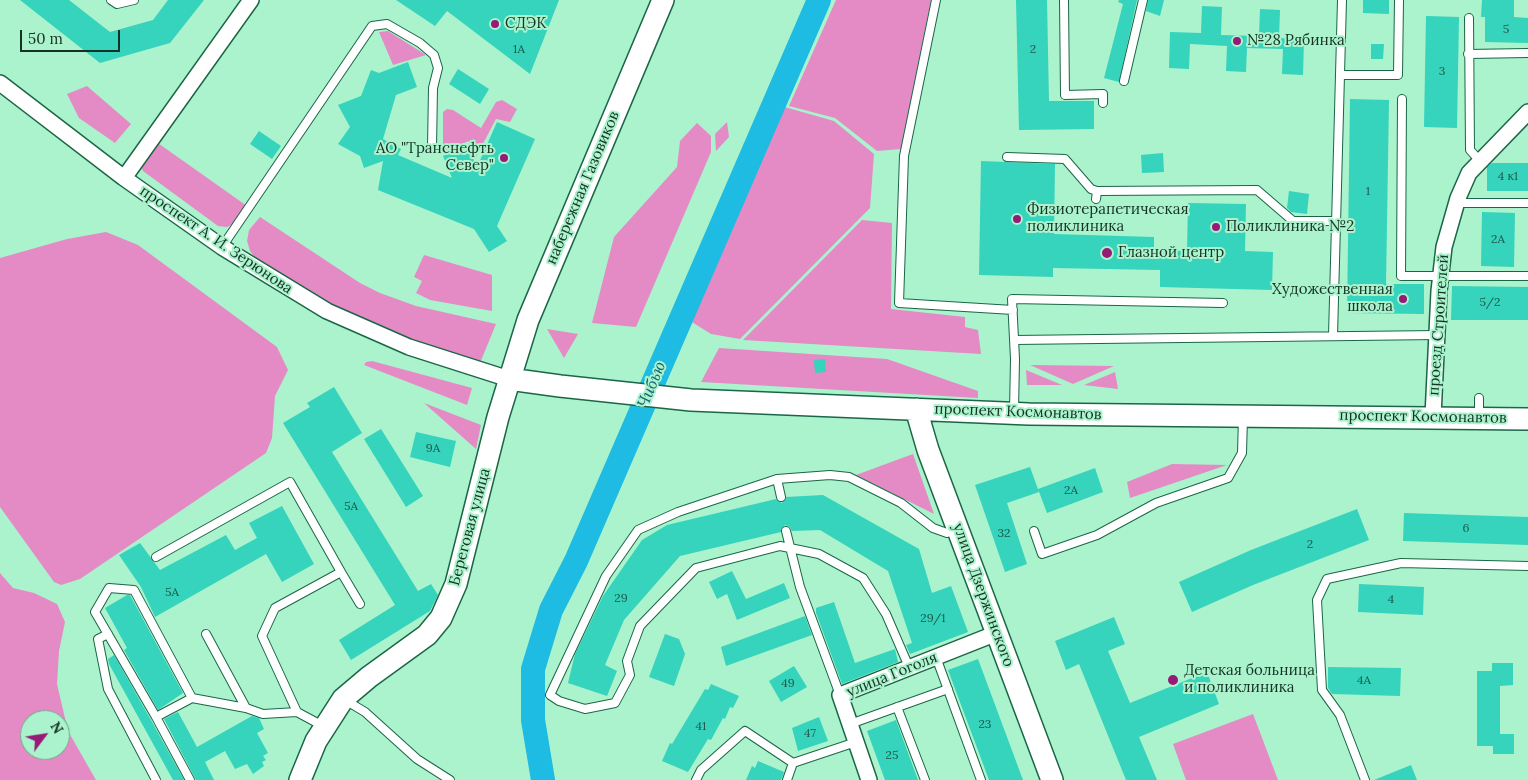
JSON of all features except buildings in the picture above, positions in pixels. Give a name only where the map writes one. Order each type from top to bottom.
[{"type":"main road","name":"набережная Газовиков","points":[[509,379],[528,320],[662,0]]},
{"type":"main road","name":"проспект Космонавтов","points":[[509,379],[684,398],[1014,414],[1433,416],[1479,408],[1528,418]]},
{"type":"main road","name":"Береговая улица","points":[[300,780],[320,734],[343,700],[369,677],[427,635],[441,618],[456,584],[509,379]]},
{"type":"main road","name":"улица Дзержинского","points":[[916,409],[928,450],[1052,780]]},
{"type":"street","points":[[124,178],[251,0]]},
{"type":"street","name":"проспект А. И. Зерюнова","points":[[0,83],[124,178],[222,247],[327,311],[409,347],[509,379]]},
{"type":"street","name":"проезд Строителей","points":[[1433,416],[1444,247],[1456,203],[1469,173],[1528,112]]},
{"type":"street","name":"улица Гоголя","points":[[869,780],[840,695],[997,633]]},
{"type":"lane","points":[[112,0],[117,4],[134,0]]},
{"type":"lane","points":[[936,0],[904,156],[899,304],[1012,310]]},
{"type":"lane","points":[[1064,0],[1065,95],[1103,94],[1103,103]]},
{"type":"lane","points":[[1124,81],[1143,0]]},
{"type":"lane","points":[[1333,336],[1342,0]]},
{"type":"lane","points":[[1340,75],[1398,75],[1399,0]]},
{"type":"lane","points":[[1468,18],[1470,150],[1480,161]]},
{"type":"lane","points":[[222,247],[372,26],[387,24],[420,43],[434,55],[438,68],[433,88],[432,148]]},
{"type":"lane","points":[[1468,54],[1528,53]]},
{"type":"lane","points":[[1402,99],[1402,276],[1528,276]]},
{"type":"lane","points":[[1006,157],[1065,159],[1096,195],[1257,190],[1293,221],[1336,221]]},
{"type":"lane","points":[[1456,203],[1528,203]]},
{"type":"lane","points":[[1014,414],[1012,299],[1223,303]]},
{"type":"lane","points":[[1014,340],[1438,335]]},
{"type":"lane","points":[[1034,531],[1042,554],[1097,535],[1156,503],[1228,478],[1242,453],[1243,415]]},
{"type":"lane","points":[[909,667],[886,614],[863,578],[819,554],[780,546],[696,568],[640,626],[627,661],[630,675],[615,703],[585,709],[559,701],[550,695],[606,576],[638,530],[678,512],[777,479],[804,476],[848,477],[901,503],[933,528],[947,533],[958,529]]},
{"type":"lane","points":[[777,479],[781,497]]},
{"type":"lane","points":[[156,557],[290,482],[360,604]]},
{"type":"lane","points":[[786,531],[800,587],[840,695]]},
{"type":"lane","points":[[1365,780],[1340,715],[1322,690],[1318,600],[1327,579],[1401,563],[1528,566]]},
{"type":"lane","points":[[320,734],[297,712],[262,636],[274,608],[341,572]]},
{"type":"lane","points":[[190,780],[95,612],[109,588],[134,590],[192,698]]},
{"type":"lane","points":[[108,634],[98,640],[108,689],[156,780]]},
{"type":"lane","points":[[206,634],[246,708]]},
{"type":"lane","points":[[936,657],[981,780]]},
{"type":"lane","points":[[850,724],[948,689]]},
{"type":"lane","points":[[156,717],[192,698],[246,708],[263,714],[297,712]]},
{"type":"lane","points":[[343,700],[364,712],[438,777],[450,780]]},
{"type":"lane","points":[[898,707],[925,780]]},
{"type":"lane","points":[[696,780],[701,770],[745,731],[793,763]]},
{"type":"lane","points":[[793,763],[856,742]]},
{"type":"lane","points":[[787,780],[793,763]]},
{"type":"shaded area","points":[[836,0],[931,0],[901,149],[877,151],[835,118],[789,106]]},
{"type":"shaded area","points":[[388,31],[426,55],[393,65],[379,32]]},
{"type":"shaded area","points":[[87,86],[131,124],[115,143],[79,118],[67,94]]},
{"type":"shaded area","points":[[502,100],[517,109],[510,122],[496,119],[476,157],[469,141],[443,151],[443,112],[447,109],[453,110],[481,128],[496,102]]},
{"type":"shaded area","points":[[781,106],[834,121],[874,154],[870,208],[740,339],[711,334],[687,319]]},
{"type":"shaded area","points":[[727,122],[729,137],[716,151],[715,134]]},
{"type":"shaded area","points":[[697,123],[711,136],[711,152],[636,327],[592,323],[614,237],[677,167],[680,141]]},
{"type":"shaded area","points":[[155,141],[247,206],[235,223],[227,227],[218,226],[143,171],[140,165]]},
{"type":"shaded area","points":[[260,217],[360,283],[380,293],[416,306],[496,324],[480,363],[417,343],[336,308],[262,267],[250,251],[247,241],[249,230]]},
{"type":"shaded area","points":[[862,220],[892,223],[891,309],[965,317],[965,327],[978,330],[981,354],[743,340]]},
{"type":"shaded area","points":[[106,232],[138,245],[277,347],[288,370],[275,396],[272,438],[266,453],[80,579],[61,585],[54,582],[0,507],[0,258],[67,239]]},
{"type":"shaded area","points":[[424,255],[492,275],[492,311],[430,300],[416,293],[422,281],[414,277]]},
{"type":"shaded area","points":[[547,329],[578,334],[564,358]]},
{"type":"shaded area","points":[[719,348],[887,359],[978,391],[978,398],[701,382]]},
{"type":"shaded area","points":[[372,361],[472,388],[467,405],[364,365],[366,362]]},
{"type":"shaded area","points":[[1030,365],[1114,366],[1073,384]]},
{"type":"shaded area","points":[[1026,370],[1062,385],[1027,385]]},
{"type":"shaded area","points":[[1115,372],[1118,389],[1084,385]]},
{"type":"shaded area","points":[[424,403],[481,425],[476,449]]},
{"type":"shaded area","points":[[913,454],[934,514],[856,475]]},
{"type":"shaded area","points":[[1172,464],[1227,465],[1130,498],[1127,482]]},
{"type":"shaded area","points":[[0,573],[13,588],[34,593],[57,604],[65,622],[59,651],[57,684],[63,710],[20,710],[20,760],[70,760],[70,734],[96,780],[0,780]]},
{"type":"shaded area","points":[[1253,714],[1278,780],[1186,780],[1173,744]]},
{"type":"waterway","name":"Чибью","points":[[543,780],[533,720],[533,669],[551,610],[576,561],[819,0]]},
{"type":"place","name":"СДЭК","points":[[495,24]]},
{"type":"place","name":"№28 Рябинка","points":[[1237,41]]},
{"type":"place","name":"АО \"Транснефть Север\"","points":[[504,158]]},
{"type":"place","name":"Физиотерапетическая поликлиника","points":[[1017,219]]},
{"type":"place","name":"Поликлиника №2","points":[[1216,227]]},
{"type":"place","name":"Глазной центр","points":[[1107,253]]},
{"type":"place","name":"Художественная школа","points":[[1403,299]]},
{"type":"place","name":"Детская больница и поликлиника","points":[[1173,680]]}]
